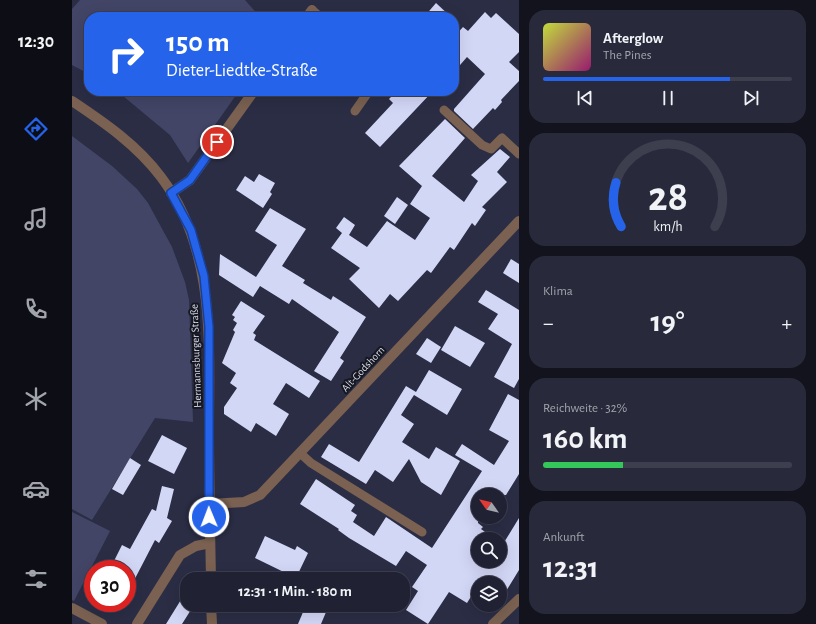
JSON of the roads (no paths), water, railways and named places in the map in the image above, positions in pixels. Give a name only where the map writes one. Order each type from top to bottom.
[{"type":"street","points":[[171,193],[190,180],[250,96]]},
{"type":"street","name":"Hermannsburger Straße","points":[[72,101],[128,142],[144,156],[162,178],[191,230],[204,276],[209,327],[210,543]]},
{"type":"street","name":"Alt-Godshorn","points":[[209,504],[244,502],[260,495],[519,221]]},
{"type":"street","points":[[137,624],[180,555],[196,546],[210,543],[211,572]]},
{"type":"street","points":[[493,624],[519,599]]},
{"type":"street","points":[[72,608],[102,624]]},
{"type":"street","points":[[212,612],[212,624]]},
{"type":"lane","points":[[355,111],[366,96]]},
{"type":"lane","points":[[444,110],[482,145],[491,149],[502,138],[519,154]]},
{"type":"lane","points":[[300,453],[311,463],[422,532]]}]
